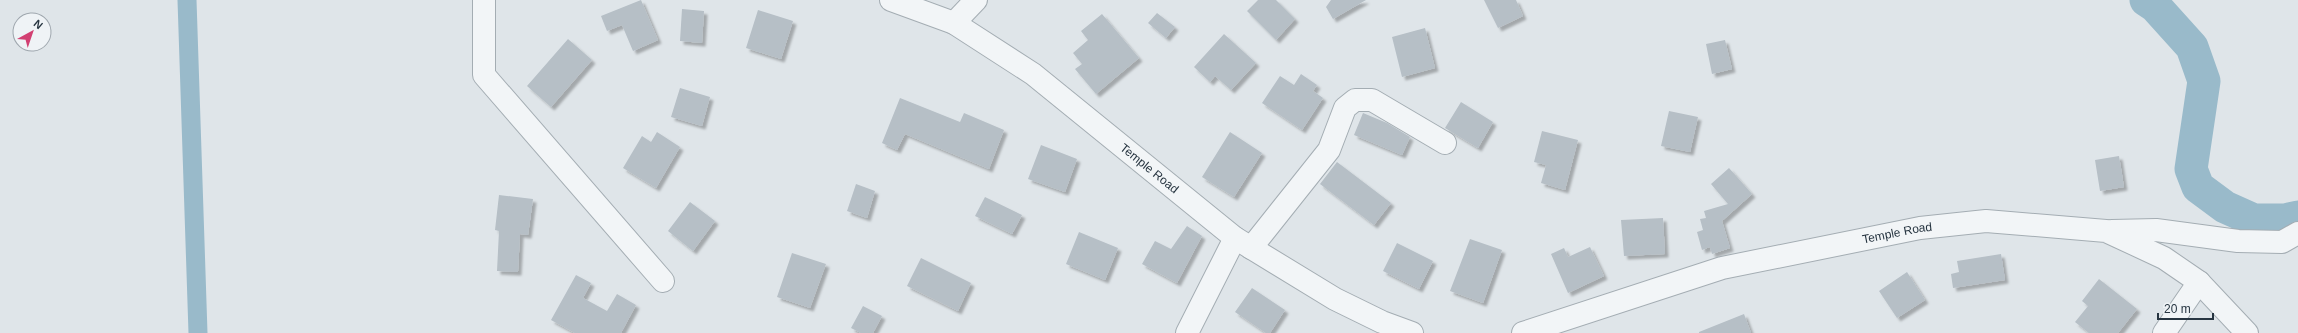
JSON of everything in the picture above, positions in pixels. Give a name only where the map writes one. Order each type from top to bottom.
[{"type":"street","points":[[484,0],[484,75],[663,281]]},
{"type":"street","name":"Temple Road","points":[[891,0],[954,23],[1033,74],[1243,243],[1334,299],[1382,322],[1412,333]]},
{"type":"street","points":[[954,23],[976,0]]},
{"type":"street","points":[[1186,333],[1243,243],[1329,150],[1345,108],[1355,100],[1372,100],[1445,144]]},
{"type":"street","name":"Temple Road","points":[[1523,333],[1722,268],[1920,228],[1986,221],[2106,231],[2164,258],[2199,282],[2247,333]]},
{"type":"street","points":[[2106,231],[2156,230],[2238,241],[2282,242],[2298,234]]},
{"type":"street","points":[[2164,333],[2199,282]]},
{"type":"building","points":[[641,0],[658,40],[633,51],[622,25],[607,31],[601,16]]},
{"type":"building","points":[[1258,0],[1276,0],[1295,19],[1276,40],[1247,11]]},
{"type":"building","points":[[1331,0],[1366,0],[1333,19],[1326,7]]},
{"type":"building","points":[[1484,0],[1516,0],[1523,16],[1498,28]]},
{"type":"building","points":[[682,9],[704,11],[702,43],[680,41]]},
{"type":"building","points":[[758,10],[793,21],[781,59],[746,48]]},
{"type":"building","points":[[1157,13],[1175,27],[1166,38],[1148,23]]},
{"type":"building","points":[[1102,14],[1139,58],[1096,94],[1075,69],[1082,64],[1073,53],[1088,40],[1081,31]]},
{"type":"building","points":[[1425,28],[1435,68],[1402,77],[1392,37]]},
{"type":"building","points":[[1224,34],[1256,63],[1231,90],[1215,76],[1210,82],[1194,67]]},
{"type":"building","points":[[568,39],[592,60],[551,107],[527,86]]},
{"type":"building","points":[[1725,40],[1732,69],[1712,74],[1706,44]]},
{"type":"building","points":[[1301,74],[1317,85],[1313,91],[1323,98],[1302,130],[1262,103],[1280,76],[1294,85]]},
{"type":"building","points":[[680,88],[710,97],[702,126],[671,117]]},
{"type":"building","points":[[900,98],[960,122],[964,113],[1004,130],[989,169],[905,134],[897,150],[882,143]]},
{"type":"building","points":[[1461,102],[1493,122],[1478,148],[1445,128]]},
{"type":"building","points":[[1669,111],[1698,117],[1690,152],[1661,146]]},
{"type":"building","points":[[1363,113],[1387,123],[1410,137],[1402,155],[1354,135]]},
{"type":"building","points":[[1542,131],[1578,140],[1565,190],[1541,183],[1546,165],[1534,162]]},
{"type":"building","points":[[657,132],[680,147],[656,188],[623,168],[642,136],[651,142]]},
{"type":"building","points":[[1230,132],[1262,153],[1234,197],[1202,177]]},
{"type":"building","points":[[1041,145],[1077,159],[1065,192],[1028,179]]},
{"type":"building","points":[[2119,156],[2124,187],[2100,191],[2095,160]]},
{"type":"building","points":[[1337,162],[1391,203],[1374,225],[1320,184]]},
{"type":"building","points":[[1729,168],[1752,194],[1722,221],[1730,248],[1712,254],[1710,247],[1702,250],[1697,232],[1703,230],[1700,219],[1706,218],[1704,211],[1728,204],[1711,184]]},
{"type":"building","points":[[856,184],[875,191],[867,218],[847,211]]},
{"type":"building","points":[[499,195],[533,199],[528,235],[520,234],[518,272],[497,271],[499,231],[495,230]]},
{"type":"building","points":[[985,197],[1022,215],[1012,234],[975,216]]},
{"type":"building","points":[[690,202],[715,221],[693,251],[668,231]]},
{"type":"building","points":[[1663,218],[1665,254],[1624,256],[1621,220]]},
{"type":"building","points":[[1187,226],[1202,236],[1177,283],[1142,264],[1155,241],[1171,249]]},
{"type":"building","points":[[1079,232],[1118,248],[1105,280],[1066,264]]},
{"type":"building","points":[[1470,239],[1502,250],[1483,303],[1450,291]]},
{"type":"building","points":[[1397,243],[1433,261],[1419,289],[1383,271]]},
{"type":"building","points":[[1590,247],[1604,276],[1568,293],[1551,254],[1564,248],[1568,257]]},
{"type":"building","points":[[792,253],[826,264],[810,308],[777,297]]},
{"type":"building","points":[[2001,254],[2005,280],[1953,288],[1951,274],[1959,272],[1957,261]]},
{"type":"building","points":[[921,258],[971,283],[958,311],[907,286]]},
{"type":"building","points":[[1907,272],[1925,300],[1897,318],[1879,291]]},
{"type":"building","points":[[576,275],[591,283],[583,298],[607,311],[617,294],[636,305],[621,333],[575,333],[551,320]]},
{"type":"building","points":[[2099,279],[2137,309],[2118,333],[2089,333],[2075,322],[2088,306],[2082,301]]},
{"type":"building","points":[[1252,288],[1285,310],[1270,333],[1266,333],[1235,312]]},
{"type":"building","points":[[863,306],[882,316],[873,333],[861,333],[851,328]]},
{"type":"building","points":[[1744,314],[1751,333],[1699,333],[1699,332]]},
{"type":"waterway","points":[[187,0],[198,333]]},
{"type":"waterway","points":[[2146,0],[2155,6],[2192,47],[2204,81],[2191,169],[2198,187],[2225,207],[2254,220],[2285,220],[2298,217]]}]
